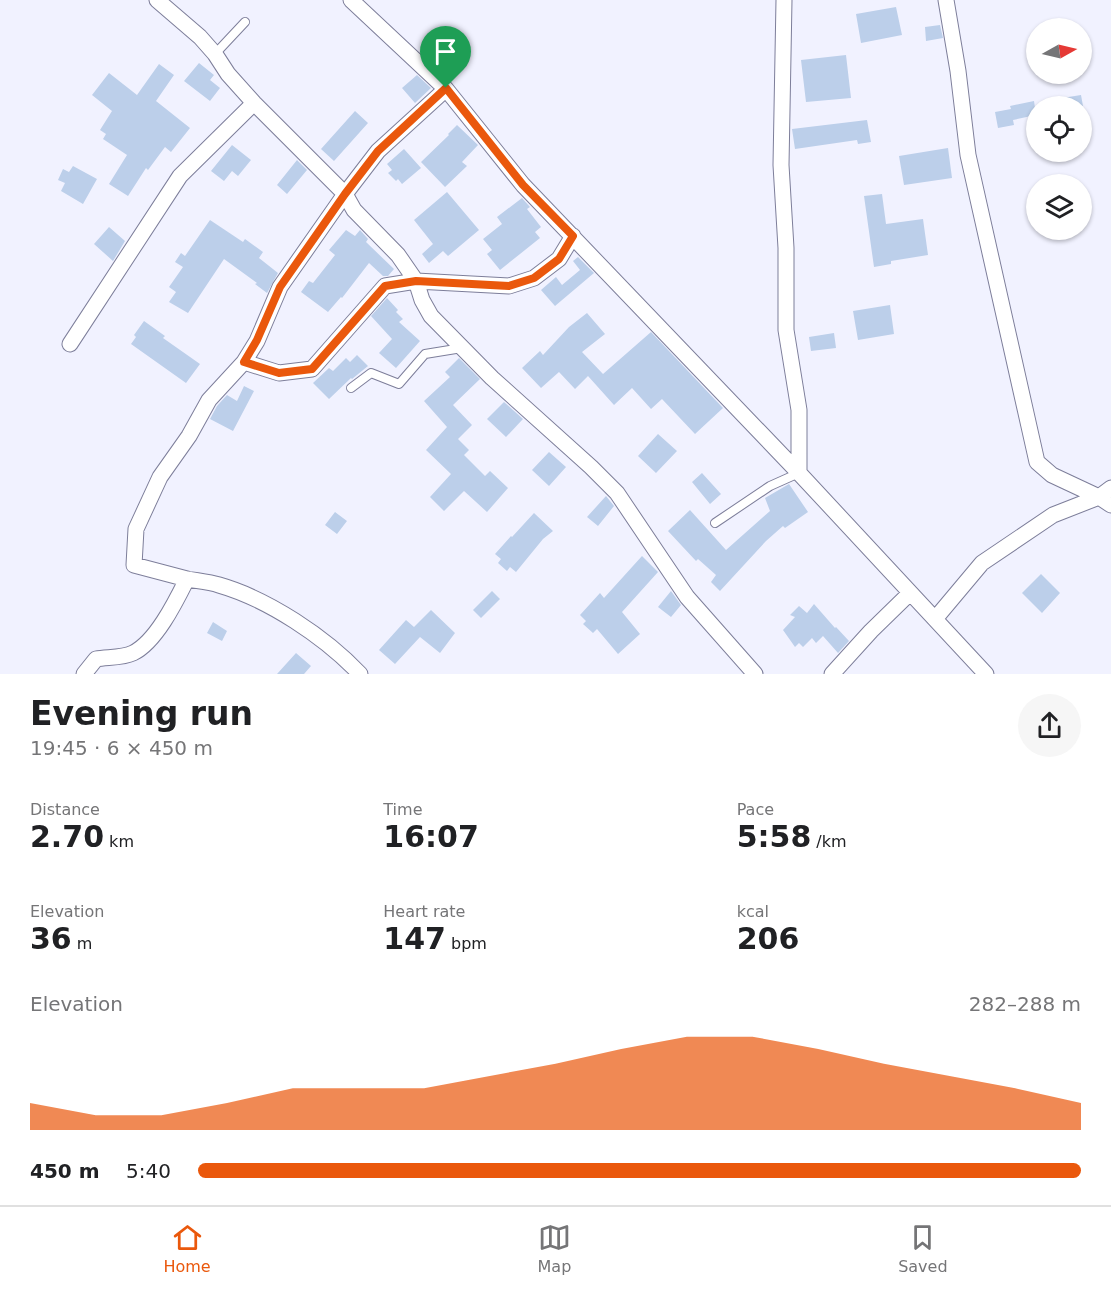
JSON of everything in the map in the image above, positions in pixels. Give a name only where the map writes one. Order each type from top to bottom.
[{"type":"street","points":[[157,0],[201,37],[254,104],[345,194],[354,210],[398,255],[416,281],[422,300],[431,316],[492,378],[617,493],[687,597],[755,674]]},
{"type":"street","points":[[351,0],[446,88],[523,185],[799,473],[986,674]]},
{"type":"street","points":[[784,0],[781,165],[786,248],[786,330],[799,410],[799,473]]},
{"type":"street","points":[[946,0],[958,71],[968,155],[1037,462],[1052,475],[1107,496]]},
{"type":"street","points":[[360,674],[314,634],[275,609],[221,586],[134,565],[136,529],[160,477],[189,436],[209,400],[244,362],[257,340],[280,287],[345,194],[378,151],[446,88]]},
{"type":"street","points":[[70,344],[180,176],[254,104]]},
{"type":"street","points":[[244,362],[279,373],[312,369],[385,286],[416,281],[509,286],[534,278],[559,259],[573,236]]},
{"type":"street","points":[[935,619],[982,562],[1053,515],[1107,496]]},
{"type":"street","points":[[84,674],[96,658],[133,653],[150,640],[174,605],[188,579]]},
{"type":"street","points":[[832,674],[910,593]]},
{"type":"lane","points":[[215,54],[245,22]]},
{"type":"lane","points":[[351,388],[371,373],[399,384],[425,354],[462,348]]},
{"type":"lane","points":[[715,523],[770,486],[799,473]]},
{"type":"building","points":[[896,7],[902,35],[861,43],[856,14]]},
{"type":"building","points":[[940,25],[943,38],[926,41],[925,27]]},
{"type":"building","points":[[846,55],[851,98],[806,102],[801,60]]},
{"type":"building","points":[[199,63],[214,75],[210,80],[220,88],[210,101],[184,81]]},
{"type":"building","points":[[159,64],[174,75],[156,101],[190,128],[171,152],[165,147],[148,170],[146,168],[128,196],[109,184],[127,155],[103,139],[106,134],[100,130],[112,111],[92,95],[109,73],[137,95]]},
{"type":"building","points":[[417,75],[431,88],[415,103],[402,88]]},
{"type":"building","points":[[1026,103],[1026,117],[1013,120],[1014,125],[998,128],[995,112],[1011,109],[1010,106]]},
{"type":"building","points":[[355,111],[368,123],[334,161],[321,149]]},
{"type":"building","points":[[867,120],[871,142],[858,144],[857,140],[795,149],[792,129]]},
{"type":"building","points":[[457,125],[478,145],[462,162],[467,166],[445,187],[421,162]]},
{"type":"building","points":[[232,145],[251,160],[238,176],[232,171],[224,181],[211,171]]},
{"type":"building","points":[[948,148],[952,178],[904,185],[899,156]]},
{"type":"building","points":[[404,149],[421,168],[402,184],[388,173],[392,170],[387,164]]},
{"type":"building","points":[[297,160],[307,170],[287,194],[277,185]]},
{"type":"building","points":[[73,166],[97,179],[83,204],[61,191],[65,183],[58,180],[63,169],[69,172]]},
{"type":"building","points":[[447,192],[479,230],[448,256],[443,251],[429,263],[422,254],[433,244],[414,220]]},
{"type":"building","points":[[882,194],[886,224],[923,219],[928,255],[891,261],[891,264],[874,267],[864,196]]},
{"type":"building","points":[[522,198],[530,207],[527,209],[541,227],[535,232],[540,238],[500,270],[487,254],[492,250],[483,239],[502,224],[497,217]]},
{"type":"building","points":[[210,220],[243,242],[245,239],[263,252],[259,258],[278,273],[267,293],[224,259],[188,313],[169,302],[176,292],[169,287],[183,267],[175,262],[181,253],[185,256]]},
{"type":"building","points":[[109,227],[125,241],[113,261],[94,244]]},
{"type":"building","points":[[346,230],[355,236],[360,230],[368,239],[366,242],[394,269],[388,276],[383,276],[369,263],[328,312],[301,292],[309,281],[313,283],[335,255],[329,250]]},
{"type":"building","points":[[578,257],[594,273],[555,306],[541,290],[556,277],[562,285],[580,270],[573,261]]},
{"type":"building","points":[[387,298],[403,319],[399,322],[420,341],[396,368],[379,353],[392,339],[371,316]]},
{"type":"building","points":[[890,305],[894,334],[858,340],[853,311]]},
{"type":"building","points":[[587,313],[605,334],[582,352],[603,374],[651,332],[723,408],[695,434],[662,399],[651,409],[632,388],[614,405],[588,376],[575,389],[559,372],[541,388],[522,368],[540,351],[543,355],[569,327]]},
{"type":"building","points":[[144,321],[165,336],[163,338],[200,364],[186,383],[131,344],[136,337],[134,335]]},
{"type":"building","points":[[834,333],[836,348],[811,351],[809,337]]},
{"type":"building","points":[[357,355],[368,366],[351,378],[329,399],[313,383],[329,368],[333,371],[346,358],[350,362]]},
{"type":"building","points":[[459,358],[480,379],[453,405],[472,425],[458,439],[469,450],[464,455],[485,476],[490,471],[508,488],[487,512],[464,491],[444,511],[430,497],[451,474],[426,450],[447,427],[424,401],[450,377],[445,372]]},
{"type":"building","points":[[244,386],[254,391],[233,431],[210,419],[217,406],[227,395],[237,401]]},
{"type":"building","points":[[504,402],[523,419],[506,437],[487,419]]},
{"type":"building","points":[[658,434],[677,451],[656,473],[638,456]]},
{"type":"building","points":[[549,452],[566,467],[549,486],[532,470]]},
{"type":"building","points":[[702,473],[721,494],[710,504],[692,482]]},
{"type":"building","points":[[789,484],[808,512],[785,528],[783,526],[766,541],[720,591],[711,582],[716,575],[698,559],[696,561],[668,531],[690,510],[726,550],[770,511],[765,498]]},
{"type":"building","points":[[606,496],[614,506],[598,526],[587,517]]},
{"type":"building","points":[[335,512],[347,521],[337,534],[325,525]]},
{"type":"building","points":[[534,513],[553,531],[543,539],[516,572],[510,567],[507,571],[498,563],[501,559],[495,554]]},
{"type":"building","points":[[642,556],[658,572],[622,612],[640,634],[618,654],[597,629],[593,633],[583,624],[586,621],[580,615],[600,593],[604,598]]},
{"type":"building","points":[[1041,574],[1060,593],[1042,613],[1022,593]]},
{"type":"building","points":[[492,591],[500,599],[481,618],[473,610]]},
{"type":"building","points":[[671,591],[681,605],[671,617],[658,607]]},
{"type":"building","points":[[814,604],[849,641],[838,653],[823,636],[816,643],[812,638],[803,647],[799,643],[795,647],[783,630],[795,617],[790,615],[799,606],[807,613]]},
{"type":"building","points":[[431,610],[455,633],[440,653],[420,637],[395,664],[379,650],[406,620],[414,627]]},
{"type":"building","points":[[213,622],[227,631],[222,641],[207,633]]},
{"type":"building","points":[[296,653],[311,666],[304,674],[277,674]]},
{"type":"route","points":[[446,88],[523,185],[573,236],[559,259],[534,278],[509,286],[416,281],[385,286],[332,349],[312,369],[279,373],[244,362],[257,340],[280,287],[345,194],[378,151],[446,88]]}]
